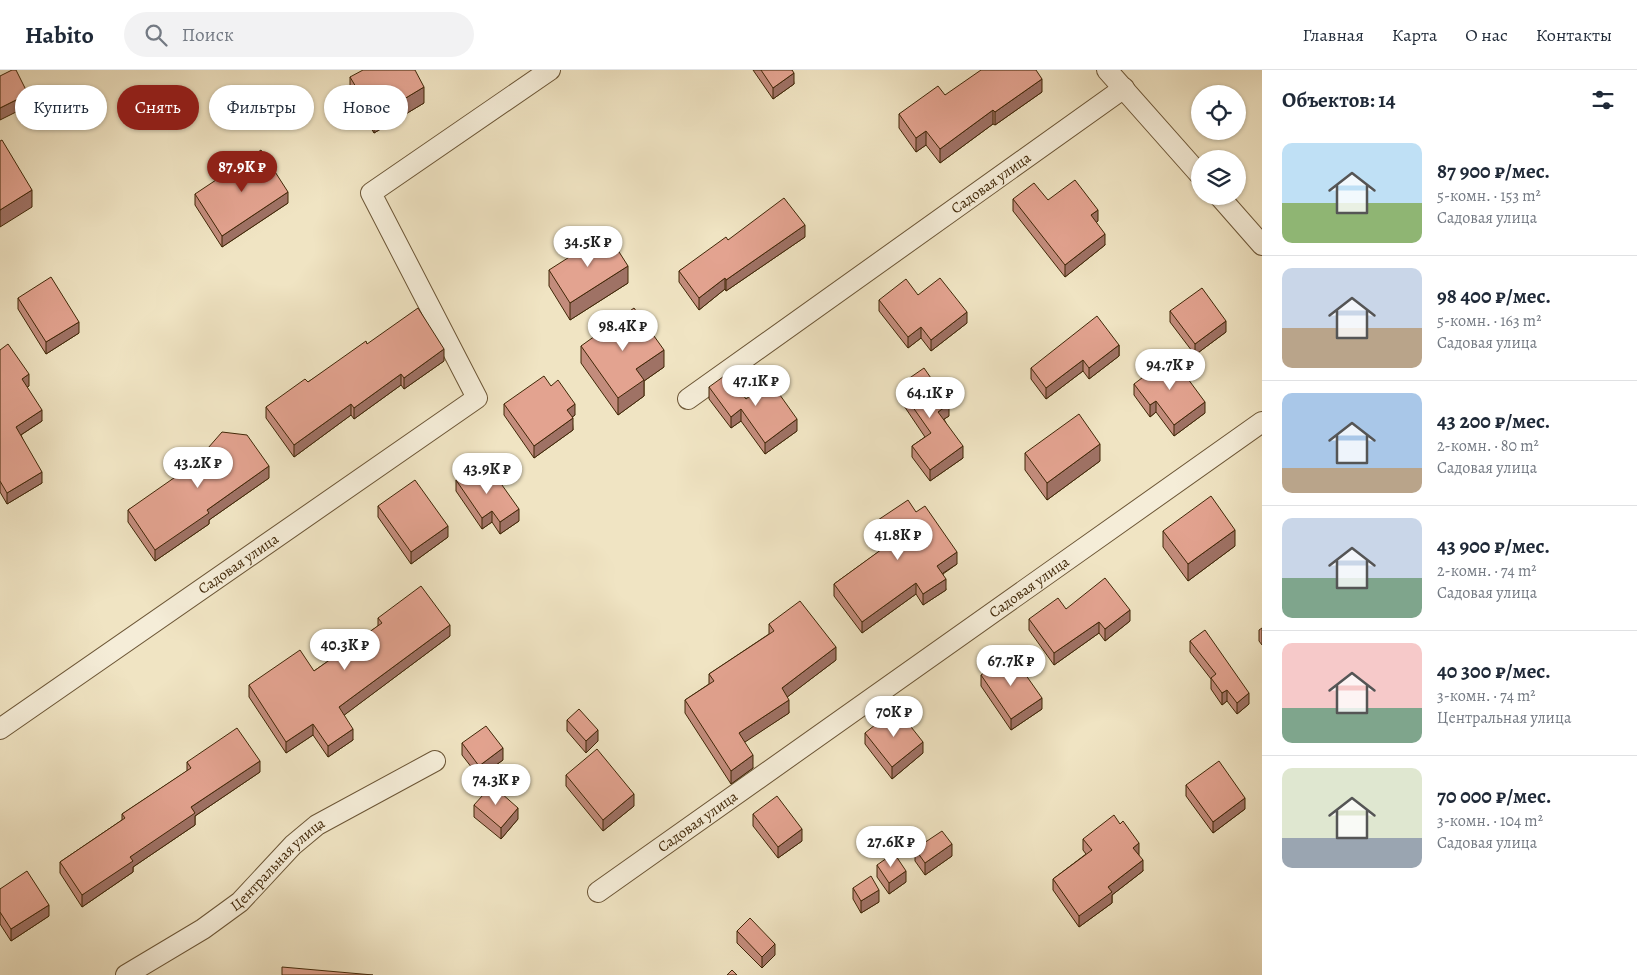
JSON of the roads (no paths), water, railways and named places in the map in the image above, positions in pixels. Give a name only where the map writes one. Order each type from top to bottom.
[{"type":"street","name":"Садовая улица","points":[[0,729],[477,398],[371,193],[550,70]]},
{"type":"street","points":[[1108,70],[1191,165]]},
{"type":"street","name":"Садовая улица","points":[[688,399],[1124,88]]},
{"type":"street","points":[[1227,205],[1262,245]]},
{"type":"street","name":"Садовая улица","points":[[598,892],[1262,422]]},
{"type":"street","name":"Центральная улица","points":[[126,975],[203,929],[240,902],[292,845],[317,825],[435,761]]}]
